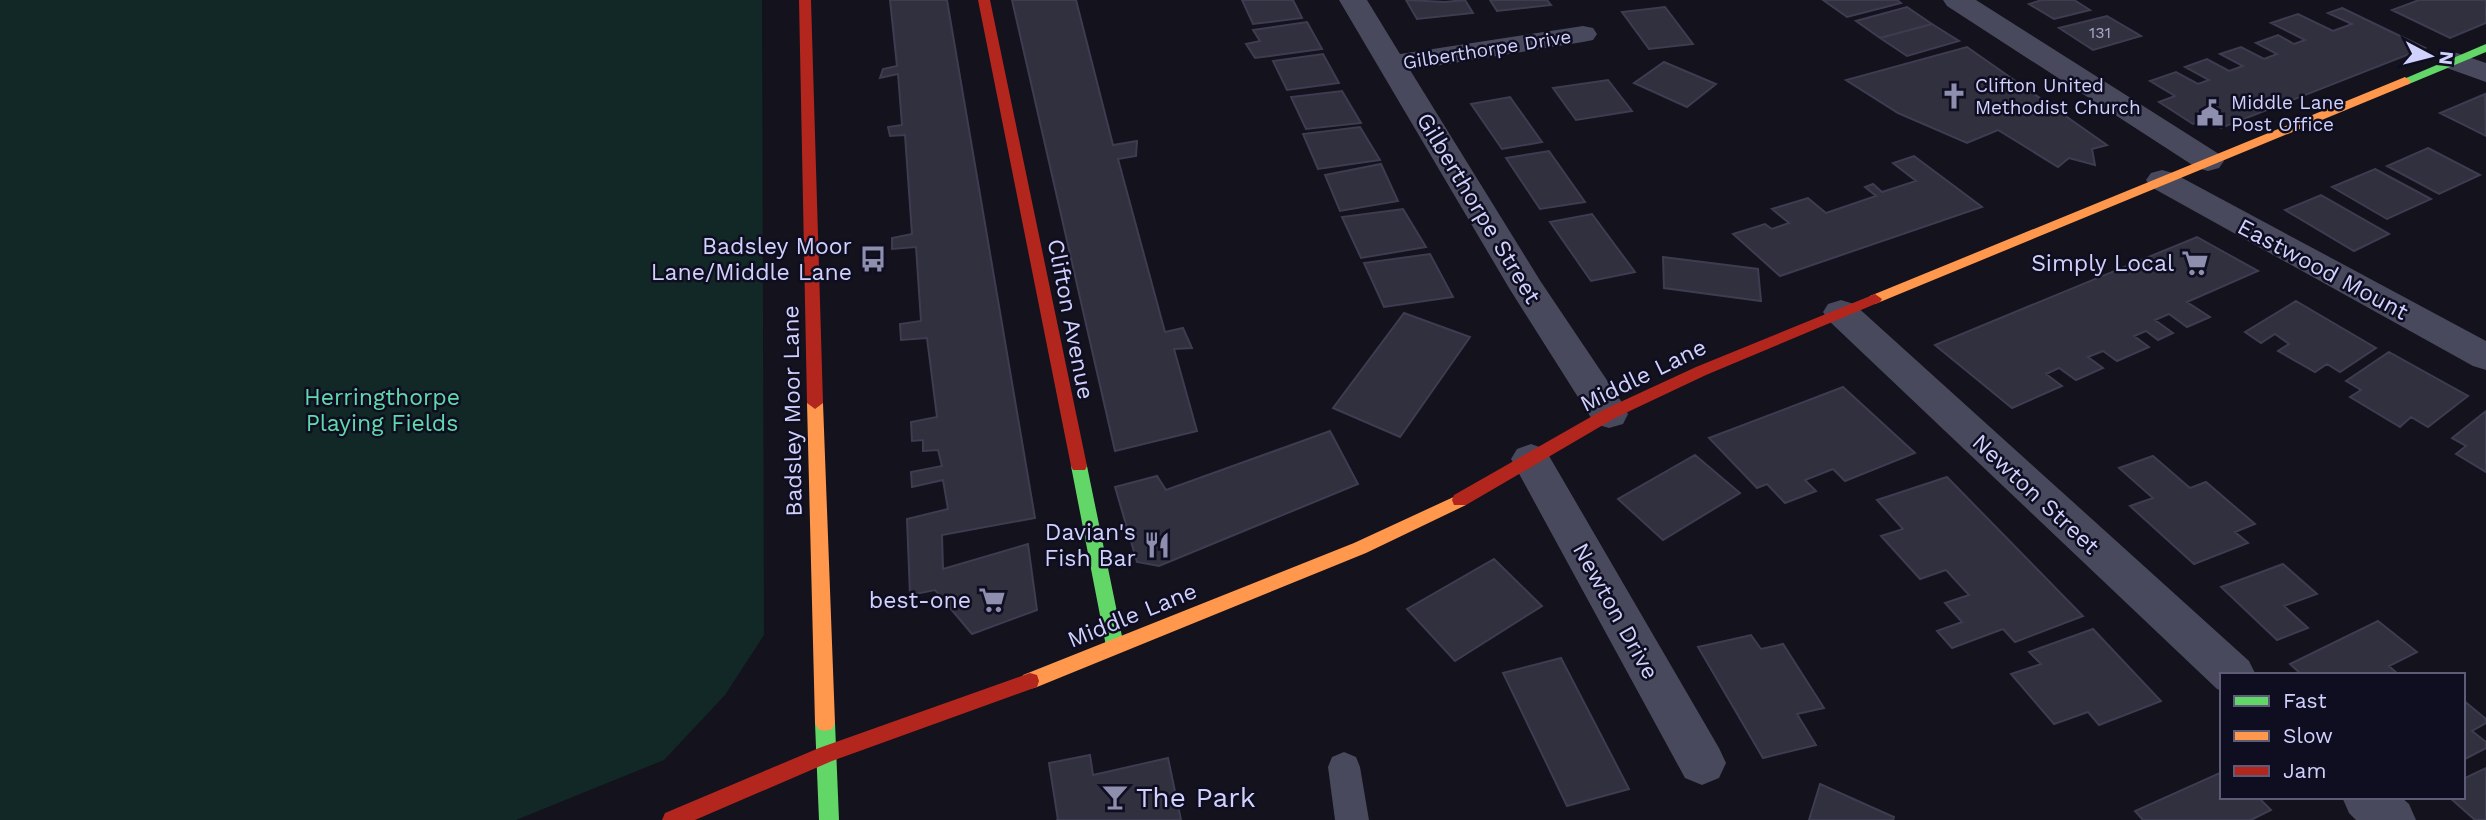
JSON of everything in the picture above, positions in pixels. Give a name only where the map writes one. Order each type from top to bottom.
[{"type":"street","name":"Badsley Moor Lane","points":[[804,0],[819,576],[829,820]]},
{"type":"street","name":"Clifton Avenue","points":[[984,0],[1115,646]]},
{"type":"street","name":"Gilberthorpe Street","points":[[1353,0],[1527,288],[1609,414]]},
{"type":"street","points":[[1957,0],[2208,161]]},
{"type":"street","name":"Gilberthorpe Drive","points":[[1392,64],[1583,34]]},
{"type":"street","name":"Middle Lane","points":[[672,820],[826,754],[1031,681],[1360,548],[1451,505],[1609,414],[1701,371],[2486,48]]},
{"type":"street","points":[[2454,61],[2486,74]]},
{"type":"street","name":"Eastwood Mount","points":[[2162,180],[2486,357]]},
{"type":"street","name":"Newton Street","points":[[1841,312],[2231,673]]},
{"type":"street","name":"Newton Drive","points":[[1531,459],[1702,763]]},
{"type":"street","points":[[2368,799],[2391,820]]},
{"type":"lane","points":[[1344,768],[1352,820]]},
{"type":"green space","name":"Herringthorpe Playing Fields","points":[[0,0],[762,0],[764,635],[725,695],[664,760],[516,820],[0,820]]},
{"type":"building","points":[[890,0],[947,0],[1035,518],[942,535],[943,569],[1028,544],[1037,610],[972,634],[935,590],[910,595],[907,519],[948,509],[943,480],[912,487],[911,472],[942,466],[938,450],[923,451],[923,440],[912,441],[911,422],[937,417],[927,338],[901,340],[900,324],[921,321],[916,247],[892,249],[892,238],[912,234],[905,135],[890,136],[888,127],[902,125],[898,74],[880,78],[883,69],[897,66]]},
{"type":"building","points":[[1012,0],[1076,0],[1113,145],[1137,141],[1136,156],[1118,159],[1165,332],[1183,328],[1192,348],[1174,349],[1197,431],[1115,451]]},
{"type":"building","points":[[1242,0],[1293,0],[1302,18],[1253,24]]},
{"type":"building","points":[[1406,0],[1465,0],[1473,13],[1417,19]]},
{"type":"building","points":[[1490,0],[1547,0],[1551,5],[1497,11]]},
{"type":"building","points":[[1823,0],[1897,0],[1901,3],[1847,17]]},
{"type":"building","points":[[2042,0],[2074,0],[2090,10],[2054,19],[2029,4]]},
{"type":"building","points":[[2419,0],[2486,0],[2486,23],[2450,38],[2392,10]]},
{"type":"building","points":[[1665,7],[1693,44],[1649,49],[1622,12]]},
{"type":"building","points":[[1907,7],[1932,24],[1880,38],[1856,21]]},
{"type":"building","points":[[2342,8],[2425,48],[2221,128],[2206,119],[2193,124],[2159,102],[2175,96],[2150,81],[2176,72],[2198,84],[2209,80],[2185,67],[2207,59],[2229,71],[2243,66],[2220,54],[2241,47],[2264,59],[2277,54],[2256,43],[2278,35],[2294,44],[2305,40],[2271,23],[2298,14],[2333,31],[2352,24],[2328,13]]},
{"type":"building","points":[[2107,16],[2141,36],[2093,50],[2059,28]]},
{"type":"building","points":[[1307,22],[1322,49],[1255,58],[1246,44],[1260,41],[1253,30]]},
{"type":"building","points":[[1932,24],[1959,41],[1907,56],[1880,38]]},
{"type":"building","name":"Clifton United Methodist Church","points":[[1967,47],[2107,145],[2092,149],[2095,165],[2069,158],[2058,167],[1998,130],[1967,143],[1898,113],[1846,80]]},
{"type":"building","points":[[1323,54],[1339,83],[1287,90],[1273,61]]},
{"type":"building","points":[[1664,62],[1716,84],[1687,107],[1634,83]]},
{"type":"building","points":[[1608,80],[1632,111],[1576,120],[1553,88]]},
{"type":"building","points":[[1342,91],[1361,123],[1306,129],[1291,97]]},
{"type":"building","points":[[2485,94],[2486,136],[2440,113]]},
{"type":"building","points":[[1510,97],[1542,142],[1502,149],[1471,104]]},
{"type":"building","points":[[1360,127],[1380,160],[1318,169],[1303,134]]},
{"type":"building","points":[[2428,148],[2480,175],[2439,194],[2387,166]]},
{"type":"building","points":[[1549,151],[1585,202],[1540,209],[1506,158]]},
{"type":"building","points":[[1914,156],[1982,207],[1780,276],[1733,234],[1765,224],[1772,229],[1789,223],[1772,209],[1808,198],[1826,213],[1876,196],[1865,187],[1873,184],[1882,192],[1916,181],[1893,163]]},
{"type":"building","points":[[1381,164],[1398,201],[1340,211],[1325,175]]},
{"type":"building","points":[[2375,169],[2431,199],[2387,219],[2332,187]]},
{"type":"building","points":[[2321,195],[2389,234],[2354,251],[2285,210]]},
{"type":"building","points":[[1403,209],[1426,247],[1361,258],[1342,217]]},
{"type":"building","points":[[1592,214],[1635,272],[1591,281],[1550,222]]},
{"type":"building","points":[[2197,237],[2258,271],[2187,302],[2210,317],[2187,327],[2169,314],[2155,320],[2173,333],[2158,340],[2146,331],[2134,336],[2149,347],[2117,361],[2103,351],[2088,357],[2103,368],[2076,380],[2059,368],[2046,374],[2062,386],[2012,408],[1935,345]]},
{"type":"building","points":[[1430,254],[1453,297],[1384,307],[1364,263]]},
{"type":"building","points":[[1663,257],[1758,269],[1761,301],[1664,288]]},
{"type":"building","points":[[2296,301],[2376,348],[2340,372],[2327,364],[2315,372],[2278,351],[2289,344],[2275,334],[2261,343],[2245,332]]},
{"type":"building","points":[[1404,313],[1470,337],[1400,437],[1333,408]]},
{"type":"building","points":[[2389,352],[2468,396],[2428,427],[2411,417],[2400,427],[2350,397],[2361,390],[2346,381]]},
{"type":"building","points":[[1843,387],[1915,453],[1845,481],[1833,469],[1805,480],[1816,491],[1785,503],[1767,484],[1757,488],[1709,438]]},
{"type":"building","points":[[2486,411],[2486,472],[2456,454],[2466,446],[2452,438]]},
{"type":"building","points":[[1330,431],[1358,484],[1159,566],[1137,562],[1115,487],[1157,476],[1166,490]]},
{"type":"building","points":[[1695,455],[1740,493],[1663,540],[1618,499]]},
{"type":"building","points":[[2153,456],[2190,488],[2206,482],[2255,524],[2235,532],[2248,543],[2194,564],[2130,506],[2153,498],[2119,468]]},
{"type":"building","points":[[1947,477],[2083,616],[2015,642],[2003,629],[1952,648],[1937,631],[1962,622],[1945,603],[1969,595],[1946,570],[1920,579],[1881,536],[1903,529],[1877,500]]},
{"type":"building","points":[[1494,559],[1542,606],[1455,661],[1407,609]]},
{"type":"building","points":[[2283,564],[2317,594],[2284,606],[2308,628],[2277,640],[2221,587]]},
{"type":"building","points":[[2378,621],[2417,652],[2389,666],[2397,673],[2300,673],[2290,664]]},
{"type":"building","points":[[2093,629],[2161,701],[2099,725],[2088,712],[2054,724],[2011,674],[2041,664],[2029,652]]},
{"type":"building","points":[[1751,635],[1761,649],[1783,644],[1824,708],[1797,714],[1816,745],[1763,758],[1698,647]]},
{"type":"building","points":[[1561,658],[1629,789],[1567,806],[1503,673]]},
{"type":"building","points":[[2465,702],[2486,719],[2486,723],[2472,731],[2486,742],[2486,748],[2465,759]]},
{"type":"building","name":"The Park","points":[[1090,755],[1093,775],[1168,758],[1181,820],[1058,820],[1049,763]]},
{"type":"building","points":[[2486,768],[2486,820],[2475,820],[2451,799],[2465,799],[2465,778]]},
{"type":"building","points":[[2220,773],[2220,799],[2260,799],[2271,810],[2251,820],[2143,820],[2135,811]]},
{"type":"building","points":[[1820,784],[1894,817],[1893,820],[1809,820]]},
{"type":"traffic: fast","points":[[2405,81],[2486,48]]},
{"type":"traffic: fast","points":[[1079,466],[1115,646]]},
{"type":"traffic: fast","points":[[825,723],[829,820]]},
{"type":"traffic: slow","points":[[1875,299],[2405,81]]},
{"type":"traffic: slow","points":[[815,403],[825,723]]},
{"type":"traffic: slow","points":[[1030,681],[1360,548],[1460,500]]},
{"type":"traffic: jam","points":[[805,0],[815,403]]},
{"type":"traffic: jam","points":[[984,0],[1079,466]]},
{"type":"traffic: jam","points":[[1460,500],[1609,414],[1701,371],[1875,299]]},
{"type":"traffic: jam","points":[[672,820],[826,754],[1030,681]]},
{"type":"place","name":"Clifton United Methodist Church","points":[[1954,96]]},
{"type":"place","name":"Middle Lane Post Office","points":[[2210,113]]},
{"type":"place","name":"Badsley Moor Lane/Middle Lane","points":[[873,259]]},
{"type":"place","name":"Simply Local","points":[[2195,263]]},
{"type":"place","name":"Davian's Fish Bar","points":[[1157,545]]},
{"type":"place","name":"best-one","points":[[992,600]]},
{"type":"place","name":"The Park","points":[[1115,797]]}]
